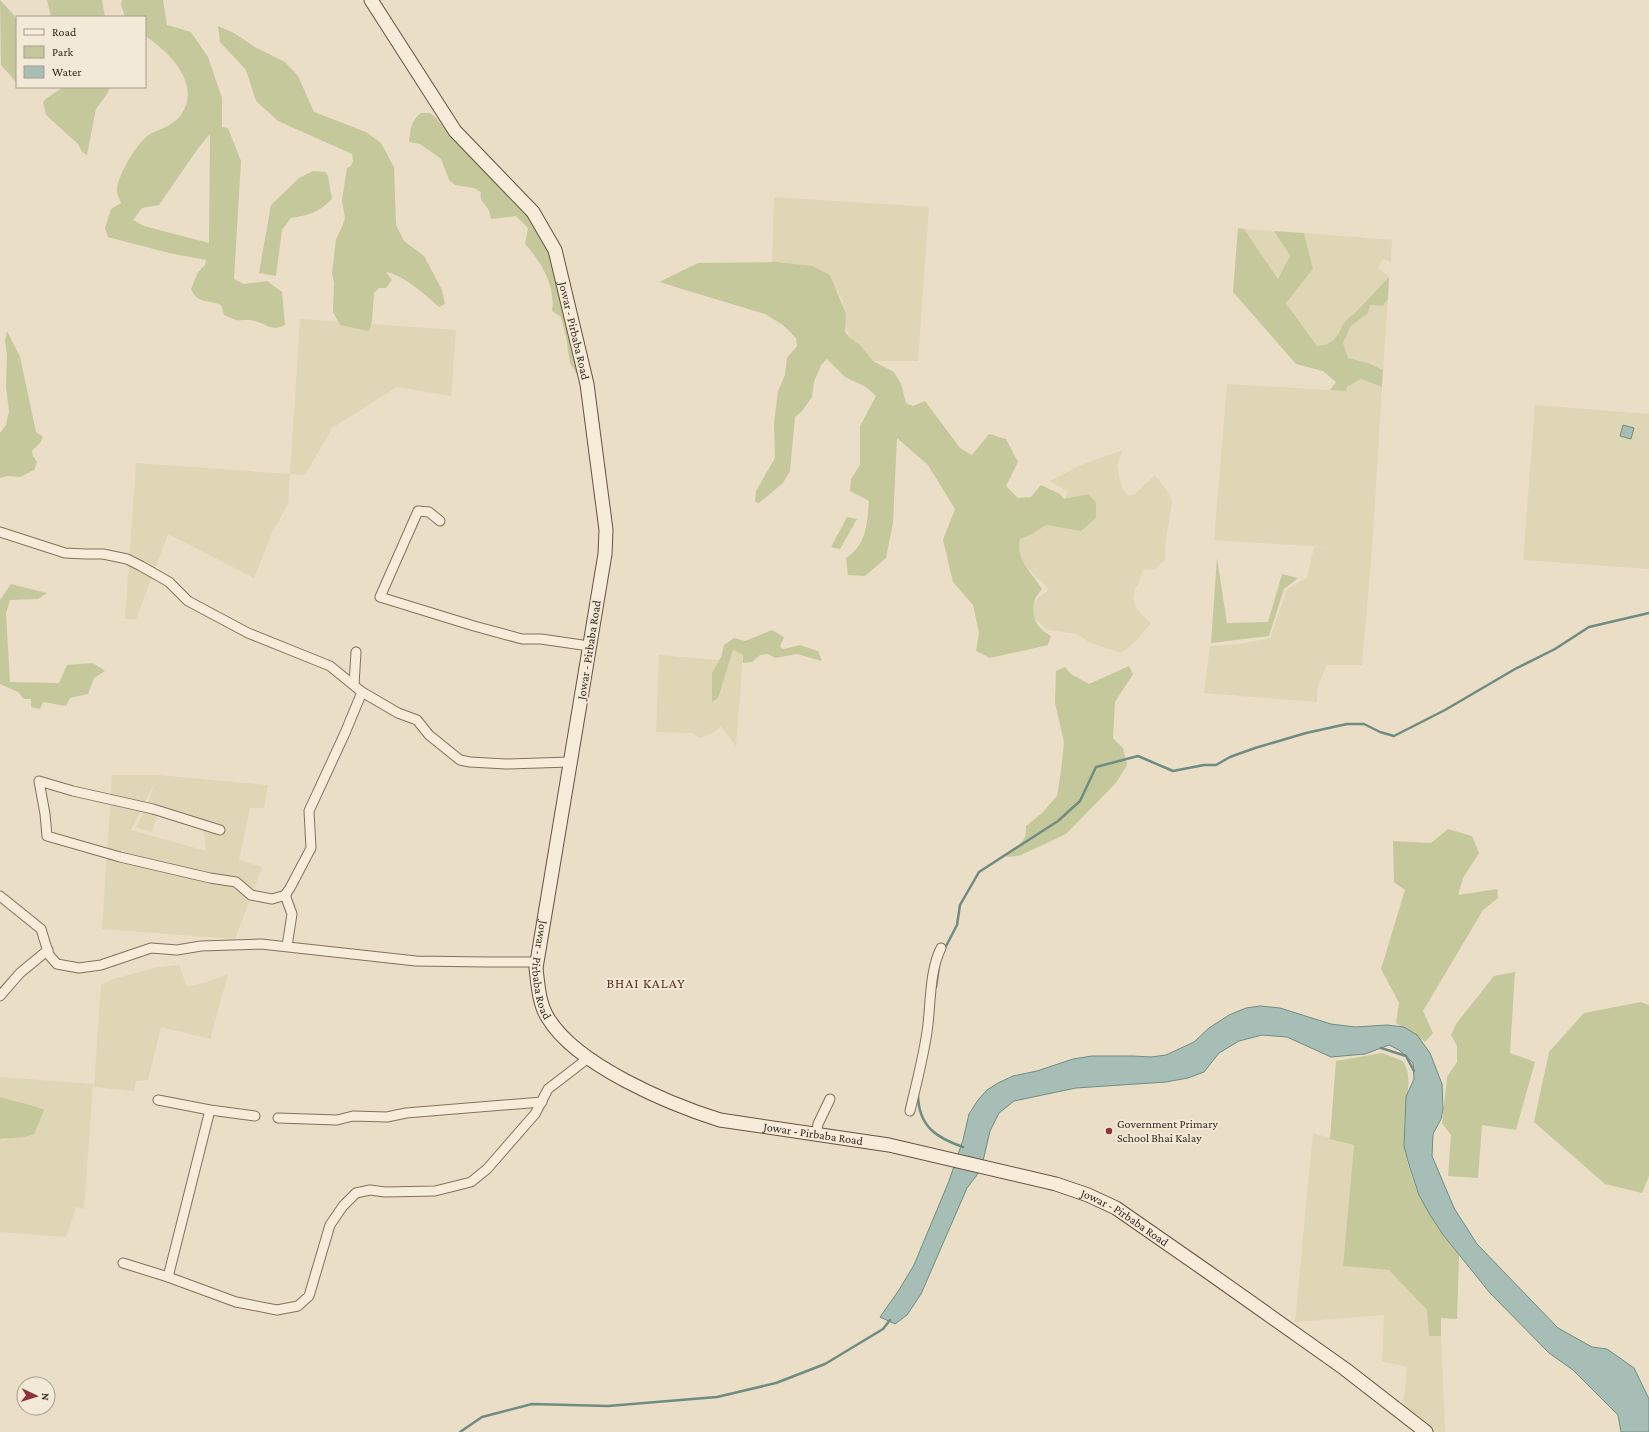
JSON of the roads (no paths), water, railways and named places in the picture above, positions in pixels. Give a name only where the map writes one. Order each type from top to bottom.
[{"type":"main road","name":"Jowar - Pirbaba Road","points":[[371,0],[455,131],[533,212],[555,250],[587,384],[606,530],[604,554],[590,646],[536,968],[540,997],[547,1018],[564,1039],[588,1059],[629,1082],[696,1112],[720,1120],[889,1146],[1056,1184],[1088,1195],[1116,1208],[1345,1368],[1426,1432]]},
{"type":"street","points":[[440,521],[429,512],[418,511],[380,597],[474,626],[522,638],[541,639],[590,646]]},
{"type":"street","points":[[0,532],[65,552],[103,554],[127,559],[169,582],[188,601],[248,633],[330,666],[362,692],[398,713],[417,720],[428,734],[460,760],[506,764],[570,762]]},
{"type":"street","points":[[354,685],[356,652]]},
{"type":"street","points":[[220,830],[153,809],[73,791],[40,781],[47,836],[120,857],[210,878],[236,882],[251,895],[272,899],[286,895],[311,848],[310,811],[362,692]]},
{"type":"street","points":[[286,895],[292,914],[287,946]]},
{"type":"street","points":[[0,896],[41,929],[48,950],[57,964],[79,968],[101,964],[151,948],[177,950],[201,946],[261,944],[416,961],[537,962]]},
{"type":"street","points":[[910,1111],[927,1033],[933,973],[942,948]]},
{"type":"street","points":[[0,996],[20,973],[48,950]]},
{"type":"street","points":[[123,1263],[168,1277],[236,1302],[277,1310],[298,1306],[309,1296],[330,1225],[343,1206],[356,1193],[370,1190],[385,1192],[435,1190],[472,1182],[487,1169],[535,1114],[548,1089],[588,1059]]},
{"type":"street","points":[[158,1100],[210,1110],[255,1116]]},
{"type":"street","points":[[816,1135],[818,1124],[830,1100]]},
{"type":"street","points":[[278,1118],[337,1120],[353,1116],[387,1117],[406,1112],[542,1102]]},
{"type":"street","points":[[168,1277],[210,1110]]},
{"type":"water","points":[[1623,425],[1634,428],[1631,439],[1620,436]]},
{"type":"water","points":[[1260,1006],[1280,1008],[1331,1024],[1355,1027],[1387,1025],[1404,1027],[1417,1035],[1430,1053],[1442,1084],[1443,1109],[1441,1119],[1433,1134],[1432,1156],[1454,1208],[1477,1244],[1558,1328],[1592,1347],[1607,1349],[1634,1368],[1649,1399],[1649,1432],[1621,1432],[1618,1415],[1573,1370],[1549,1353],[1490,1293],[1444,1236],[1419,1195],[1404,1146],[1406,1097],[1414,1079],[1413,1063],[1399,1050],[1389,1045],[1365,1054],[1331,1057],[1287,1037],[1262,1035],[1239,1041],[1219,1053],[1204,1072],[1188,1078],[1166,1082],[1076,1088],[1014,1101],[999,1113],[990,1131],[983,1161],[977,1175],[967,1188],[921,1294],[907,1315],[895,1324],[880,1317],[914,1265],[949,1181],[963,1140],[969,1114],[987,1090],[1013,1076],[1037,1071],[1073,1059],[1092,1056],[1151,1057],[1166,1055],[1194,1042],[1209,1028],[1229,1015],[1246,1008]]},
{"type":"waterway","points":[[944,950],[957,925],[960,905],[979,872],[1058,821],[1080,801],[1096,767],[1138,756],[1173,771],[1204,765],[1216,765],[1230,757],[1255,748],[1306,733],[1347,724],[1364,724],[1380,732],[1394,736],[1445,710],[1515,669],[1555,649],[1589,627],[1649,613]]},
{"type":"waterway","points":[[936,987],[939,966]]},
{"type":"waterway","points":[[1381,1048],[1406,1056],[1414,1071]]},
{"type":"waterway","points":[[918,1096],[922,1116],[931,1130],[945,1140],[963,1147]]},
{"type":"waterway","points":[[460,1432],[482,1417],[532,1404],[608,1406],[717,1397],[776,1383],[825,1364],[883,1329],[890,1320]]},
{"type":"place","name":"Government Primary School Bhai Kalay","points":[[1109,1131]]},
{"type":"district","name":"BHAI KALAY","points":[[646,983]]}]
